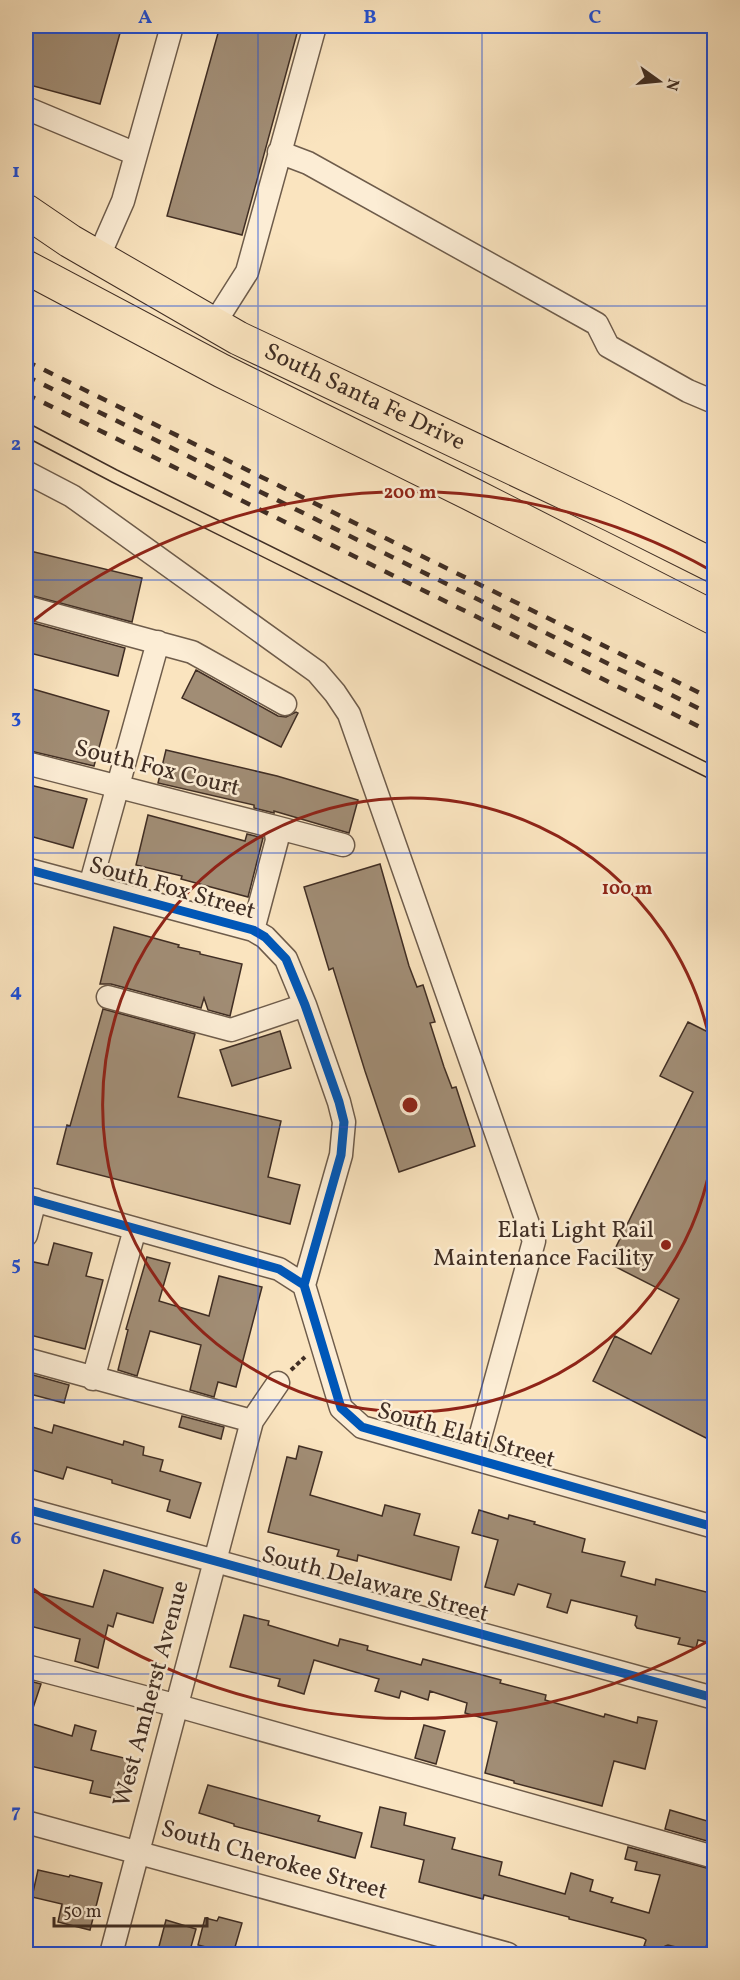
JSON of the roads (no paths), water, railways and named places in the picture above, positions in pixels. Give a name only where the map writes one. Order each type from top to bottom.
[{"type":"highway","name":"South Santa Fe Drive","points":[[26,211],[98,258],[238,338],[602,510],[714,566]]},
{"type":"highway","name":"South Santa Fe Drive","points":[[26,267],[222,371],[714,618]]},
{"type":"street","points":[[98,258],[123,201],[172,26]]},
{"type":"street","points":[[214,324],[247,272],[315,26]]},
{"type":"street","points":[[26,108],[136,154]]},
{"type":"street","points":[[279,152],[308,164],[597,324],[608,346],[688,391],[714,402]]},
{"type":"street","points":[[26,472],[72,496],[317,672],[349,714],[534,1241],[474,1459]]},
{"type":"street","points":[[26,607],[192,652],[285,704]]},
{"type":"street","points":[[90,886],[158,642]]},
{"type":"street","name":"South Fox Court","points":[[26,763],[344,845]]},
{"type":"street","points":[[253,930],[277,840],[275,827]]},
{"type":"street","name":"South Fox Street","points":[[26,869],[253,930],[265,937],[286,959],[305,1005]]},
{"type":"street","points":[[26,1234],[30,1199],[279,1269],[304,1285],[341,1155],[344,1122],[305,1005],[231,1030],[108,997]]},
{"type":"street","points":[[93,1379],[135,1228]]},
{"type":"street","name":"South Elati Street","points":[[304,1285],[341,1408],[362,1427],[714,1527]]},
{"type":"street","points":[[26,1359],[252,1421]]},
{"type":"street","name":"West Amherst Avenue","points":[[111,1954],[252,1421],[278,1383]]},
{"type":"street","name":"South Delaware Street","points":[[26,1509],[714,1698]]},
{"type":"street","points":[[26,1666],[178,1706],[714,1857]]},
{"type":"street","name":"South Cherokee Street","points":[[26,1822],[508,1954]]},
{"type":"tram line","points":[[26,422],[117,470],[714,766]]},
{"type":"tram line","points":[[26,437],[714,781]]},
{"type":"railway","points":[[26,361],[714,700]]},
{"type":"railway","points":[[26,376],[714,716]]},
{"type":"railway","points":[[26,394],[714,734]]},
{"type":"place","name":"Elati Light Rail Maintenance Facility","points":[[666,1245]]}]
